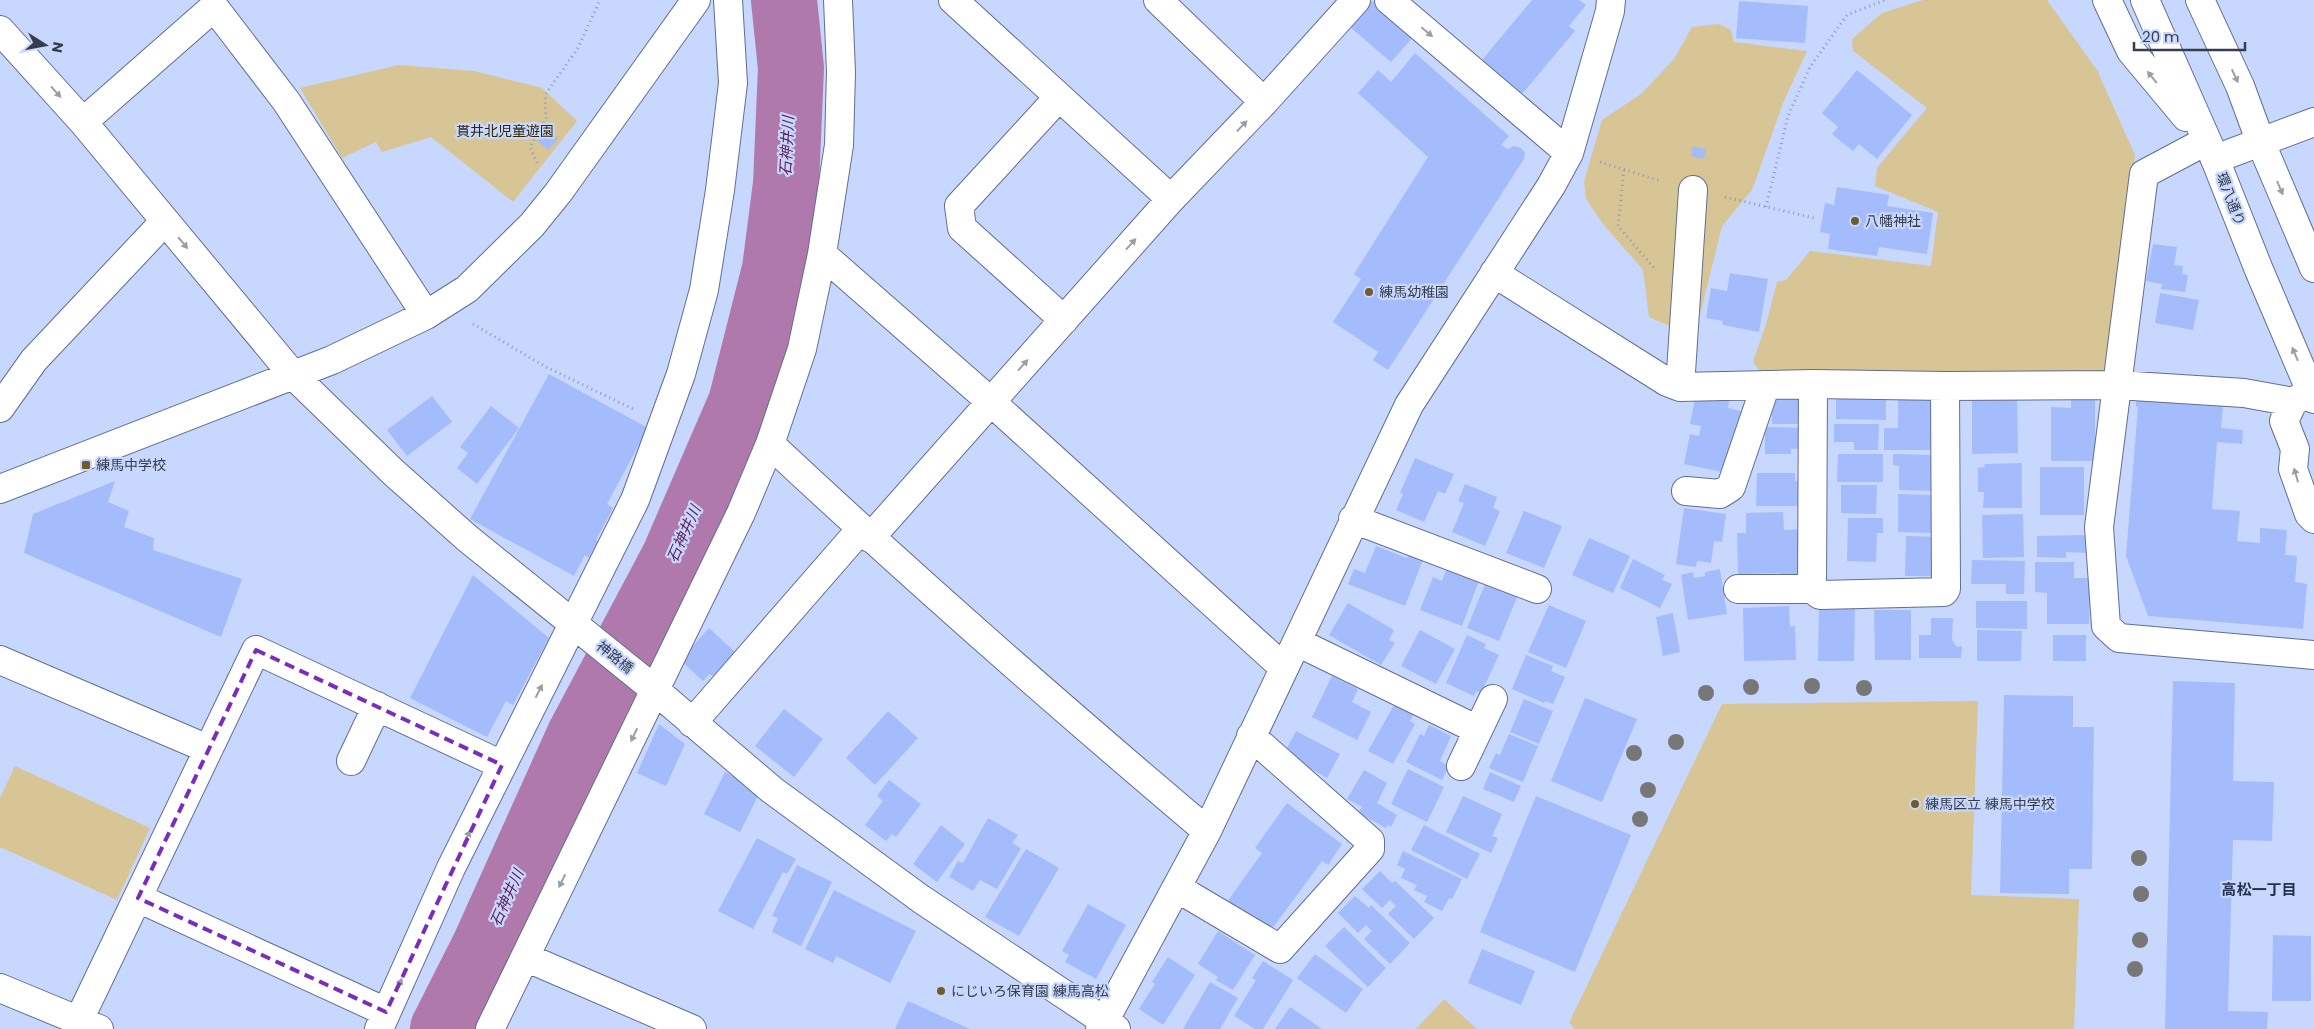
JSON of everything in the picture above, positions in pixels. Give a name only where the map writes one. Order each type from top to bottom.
[{"type":"street","points":[[0,490],[332,360],[426,315],[467,289],[532,225],[558,193],[696,0]]},
{"type":"street","points":[[138,898],[383,1021],[451,868],[502,765],[577,626],[635,500],[681,374],[704,290],[720,190],[733,84],[728,0]]},
{"type":"street","points":[[490,1029],[652,688],[741,513],[770,444],[802,349],[822,254],[839,145],[841,72],[838,0]]},
{"type":"street","points":[[953,0],[1171,199]]},
{"type":"street","points":[[1158,0],[1264,102]]},
{"type":"street","points":[[692,723],[865,534],[990,402],[1171,199],[1264,102],[1356,0]]},
{"type":"street","points":[[1389,0],[1569,152]]},
{"type":"street","points":[[1107,1027],[1207,831],[1409,405],[1551,186],[1569,152],[1610,11],[1611,0]]},
{"type":"street","points":[[2107,0],[2131,51],[2210,150]]},
{"type":"street","name":"環八通り","points":[[2144,0],[2210,150],[2259,270],[2306,397]]},
{"type":"street","points":[[2200,0],[2240,86],[2314,268]]},
{"type":"street","points":[[83,122],[214,8],[286,102],[426,315]]},
{"type":"street","name":"神路橋","points":[[0,30],[83,122],[293,375],[393,472],[772,790],[921,899],[1107,1027]]},
{"type":"street","points":[[1059,97],[958,206],[962,228],[1064,320]]},
{"type":"street","points":[[2314,122],[2262,143],[2210,150],[2144,174],[2099,527],[2106,626],[2119,638],[2314,655]]},
{"type":"street","points":[[1680,387],[1684,302],[1693,190]]},
{"type":"street","points":[[1,404],[34,360],[165,221]]},
{"type":"street","points":[[822,254],[990,402],[1284,668]]},
{"type":"street","points":[[1494,273],[1667,382],[1680,387],[1812,384],[1945,386],[2117,384],[2306,397]]},
{"type":"street","points":[[1812,384],[1812,589]]},
{"type":"street","points":[[1686,491],[1720,494],[1731,487],[1764,385]]},
{"type":"street","points":[[1738,589],[1812,589],[1820,595],[1944,592],[1946,589],[1945,386]]},
{"type":"street","points":[[2306,397],[2284,421],[2295,449],[2293,469],[2309,514],[2314,519]]},
{"type":"street","points":[[770,444],[865,534],[1056,703],[1207,831]]},
{"type":"street","points":[[1353,520],[1537,589]]},
{"type":"street","points":[[1296,642],[1478,730]]},
{"type":"street","points":[[0,988],[89,1025],[138,898],[256,650],[502,765]]},
{"type":"street","points":[[0,660],[208,748]]},
{"type":"street","points":[[1461,766],[1493,699]]},
{"type":"street","points":[[351,761],[377,706]]},
{"type":"street","points":[[1177,888],[1280,950],[1370,849],[1370,842],[1251,736]]},
{"type":"street","points":[[525,957],[692,1029]]},
{"type":"path","points":[[541,170],[530,147],[546,118],[545,95],[578,48],[600,0]]},
{"type":"path","points":[[1766,207],[1788,116],[1810,67],[1847,15],[1885,0]]},
{"type":"path","points":[[1569,152],[1693,190],[1814,218]]},
{"type":"path","points":[[1624,170],[1618,226],[1684,302]]},
{"type":"path","points":[[470,322],[546,367],[663,423]]},
{"type":"highlighted area","points":[[256,650],[502,765],[386,1012],[138,898]]},
{"type":"green space","points":[[1923,0],[2047,0],[2097,70],[2135,155],[2109,364],[2099,374],[1763,375],[1753,362],[1767,321],[1777,282],[1786,280],[1810,251],[1931,266],[1938,212],[1875,186],[1877,168],[1927,108],[1853,51],[1852,39],[1882,13]]},
{"type":"green space","points":[[1719,24],[1731,30],[1734,42],[1807,51],[1783,103],[1752,190],[1722,226],[1700,315],[1672,327],[1649,317],[1643,270],[1603,224],[1586,199],[1584,181],[1602,120],[1641,94],[1674,59],[1692,27]]},
{"type":"green space","name":"貫井北児童遊園","points":[[399,65],[474,71],[542,88],[577,121],[513,202],[431,137],[382,152],[376,142],[342,158],[300,88]]},
{"type":"green space","points":[[1978,701],[1971,895],[2079,899],[2074,1029],[1575,1029],[1569,1023],[1722,704]]},
{"type":"green space","points":[[15,766],[150,828],[117,900],[0,847],[0,798]]},
{"type":"green space","points":[[1444,999],[1477,1029],[1416,1029]]},
{"type":"building","points":[[1532,0],[1579,0],[1586,5],[1569,26],[1575,31],[1522,94],[1482,60]]},
{"type":"building","points":[[1372,1],[1414,36],[1391,62],[1350,27]]},
{"type":"building","points":[[1739,1],[1808,6],[1805,43],[1736,38]]},
{"type":"building","points":[[1415,53],[1509,136],[1501,145],[1508,149],[1514,146],[1521,148],[1525,153],[1524,159],[1388,370],[1373,360],[1378,352],[1333,322],[1361,279],[1354,274],[1428,157],[1358,93],[1378,70],[1391,82]]},
{"type":"building","points":[[1857,70],[1912,115],[1877,159],[1859,144],[1853,151],[1832,134],[1838,127],[1822,113]]},
{"type":"building","points":[[546,129],[558,138],[549,150],[537,141]]},
{"type":"building","points":[[1693,146],[1706,149],[1704,159],[1691,156]]},
{"type":"building","points":[[1837,187],[1889,195],[1887,206],[1933,213],[1927,254],[1879,247],[1877,256],[1828,249],[1830,234],[1820,232],[1825,203],[1834,205]]},
{"type":"building","points":[[2153,244],[2177,247],[2174,265],[2183,266],[2182,274],[2188,275],[2185,292],[2161,289],[2162,284],[2146,281]]},
{"type":"building","points":[[1730,273],[1768,279],[1759,332],[1723,325],[1723,321],[1706,318],[1711,288],[1727,291]]},
{"type":"building","points":[[2160,293],[2199,300],[2193,330],[2155,323]]},
{"type":"building","points":[[549,374],[648,428],[607,504],[613,508],[596,540],[598,541],[589,558],[585,555],[574,576],[470,519]]},
{"type":"building","points":[[1898,393],[1935,393],[1934,450],[1884,450],[1884,428],[1898,428]]},
{"type":"building","points":[[2071,393],[2095,393],[2095,461],[2051,461],[2051,407],[2071,408]]},
{"type":"building","points":[[1696,394],[1729,401],[1728,408],[1749,413],[1731,474],[1684,464],[1690,434],[1699,436],[1701,426],[1690,424]]},
{"type":"building","points":[[1772,394],[1805,394],[1805,424],[1772,424]]},
{"type":"building","points":[[1836,394],[1886,394],[1886,420],[1836,419]]},
{"type":"building","points":[[2017,395],[2018,453],[1972,454],[1972,396]]},
{"type":"building","points":[[432,396],[452,422],[407,456],[387,430]]},
{"type":"building","points":[[2136,397],[2223,405],[2221,428],[2243,430],[2242,444],[2217,442],[2212,509],[2240,511],[2237,541],[2260,543],[2260,528],[2287,530],[2285,555],[2297,556],[2295,582],[2307,584],[2303,629],[2148,616],[2126,556],[2138,407],[2136,407]]},
{"type":"building","points":[[491,406],[519,428],[477,484],[457,468],[468,453],[460,447]]},
{"type":"building","points":[[1834,424],[1879,424],[1878,450],[1854,450],[1854,442],[1834,442]]},
{"type":"building","points":[[1765,427],[1805,428],[1804,449],[1791,449],[1791,454],[1765,454]]},
{"type":"building","points":[[1838,454],[1883,454],[1883,482],[1837,482]]},
{"type":"building","points":[[1893,454],[1935,455],[1934,491],[1899,490],[1899,466],[1893,465]]},
{"type":"building","points":[[1415,458],[1454,474],[1445,494],[1438,491],[1424,522],[1396,510],[1403,494],[1400,493]]},
{"type":"building","points":[[2022,463],[2022,508],[1983,508],[1984,492],[1978,492],[1978,468],[1985,467],[1984,464]]},
{"type":"building","points":[[2040,467],[2084,467],[2084,515],[2040,515]]},
{"type":"building","points":[[1757,473],[1795,473],[1795,481],[1804,480],[1804,506],[1756,506]]},
{"type":"building","points":[[115,481],[108,502],[129,511],[124,527],[154,538],[153,550],[242,579],[221,637],[24,553],[33,514]]},
{"type":"building","points":[[1465,484],[1497,497],[1493,508],[1500,511],[1485,546],[1452,532],[1464,503],[1458,501]]},
{"type":"building","points":[[1841,485],[1877,485],[1876,514],[1841,513]]},
{"type":"building","points":[[1898,494],[1934,495],[1933,533],[1898,532]]},
{"type":"building","points":[[1684,508],[1726,514],[1722,542],[1714,541],[1711,563],[1697,561],[1696,567],[1676,564]]},
{"type":"building","points":[[1524,511],[1562,526],[1544,568],[1506,553]]},
{"type":"building","points":[[1783,512],[1784,530],[1803,529],[1804,577],[1779,577],[1780,573],[1738,574],[1737,533],[1746,533],[1746,513]]},
{"type":"building","points":[[2023,514],[2024,557],[1983,558],[1982,515]]},
{"type":"building","points":[[1848,518],[1883,518],[1883,533],[1877,533],[1876,562],[1847,561]]},
{"type":"building","points":[[2086,535],[2086,553],[2066,552],[2066,558],[2037,557],[2037,536]]},
{"type":"building","points":[[1906,536],[1940,537],[1936,576],[1905,576]]},
{"type":"building","points":[[1589,538],[1630,556],[1613,593],[1572,575]]},
{"type":"building","points":[[1376,546],[1407,558],[1410,552],[1424,557],[1405,606],[1348,584],[1354,569],[1365,573]]},
{"type":"building","points":[[1633,559],[1665,575],[1662,580],[1672,584],[1660,608],[1620,588]]},
{"type":"building","points":[[1972,560],[2025,561],[2024,594],[2006,594],[2006,584],[1971,584]]},
{"type":"building","points":[[2035,562],[2074,562],[2074,578],[2090,578],[2089,624],[2047,624],[2047,593],[2035,592]]},
{"type":"building","points":[[1447,568],[1479,581],[1462,626],[1420,610],[1433,577],[1442,581]]},
{"type":"building","points":[[1720,569],[1727,614],[1688,620],[1681,575],[1693,572],[1694,578],[1705,576],[1705,572]]},
{"type":"building","points":[[473,575],[549,638],[513,705],[506,701],[487,737],[410,698]]},
{"type":"building","points":[[1486,582],[1518,595],[1499,641],[1467,628]]},
{"type":"building","points":[[1976,601],[2027,601],[2027,629],[1976,628]]},
{"type":"building","points":[[1348,603],[1394,630],[1389,640],[1395,643],[1381,665],[1329,635]]},
{"type":"building","points":[[1549,605],[1586,621],[1566,668],[1528,652]]},
{"type":"building","points":[[1789,606],[1790,627],[1795,626],[1796,660],[1744,661],[1743,608]]},
{"type":"building","points":[[1819,607],[1855,607],[1854,661],[1818,661]]},
{"type":"building","points":[[1874,610],[1911,610],[1911,660],[1875,660]]},
{"type":"building","points":[[1673,613],[1680,652],[1663,656],[1656,617]]},
{"type":"building","points":[[1931,618],[1953,618],[1952,640],[1957,647],[1962,646],[1961,658],[1919,658],[1919,635],[1931,635]]},
{"type":"building","points":[[709,628],[735,652],[713,676],[709,674],[703,681],[680,660]]},
{"type":"building","points":[[1420,630],[1455,649],[1436,684],[1401,666]]},
{"type":"building","points":[[1977,630],[2022,631],[2021,661],[1977,661]]},
{"type":"building","points":[[1467,635],[1486,644],[1484,648],[1499,655],[1481,693],[1476,691],[1474,696],[1446,683]]},
{"type":"building","points":[[2053,635],[2086,635],[2086,661],[2053,661]]},
{"type":"building","points":[[1526,655],[1553,666],[1551,671],[1565,677],[1553,704],[1545,701],[1544,703],[1512,689]]},
{"type":"building","points":[[1332,676],[1358,689],[1352,702],[1371,712],[1357,740],[1312,717]]},
{"type":"building","points":[[2173,681],[2235,683],[2233,781],[2274,782],[2272,841],[2233,840],[2228,1011],[2268,1012],[2267,1029],[2165,1029]]},
{"type":"building","points":[[2004,695],[2073,696],[2073,727],[2094,727],[2092,869],[2069,869],[2069,894],[2000,893]]},
{"type":"building","points":[[1585,698],[1637,719],[1602,802],[1551,781]]},
{"type":"building","points":[[1524,699],[1553,711],[1539,744],[1510,732]]},
{"type":"building","points":[[1394,705],[1413,715],[1410,721],[1415,724],[1393,764],[1368,751]]},
{"type":"building","points":[[784,709],[823,739],[794,777],[755,746]]},
{"type":"building","points":[[888,711],[918,738],[875,785],[846,758]]},
{"type":"building","points":[[659,724],[685,744],[666,786],[637,773]]},
{"type":"building","points":[[1429,725],[1451,736],[1440,761],[1449,766],[1442,780],[1406,762],[1420,734],[1424,736]]},
{"type":"building","points":[[1296,731],[1340,754],[1327,778],[1308,767],[1287,748]]},
{"type":"building","points":[[1509,734],[1538,746],[1523,782],[1489,768],[1496,753],[1500,755]]},
{"type":"building","points":[[1408,769],[1444,787],[1427,822],[1391,804]]},
{"type":"building","points":[[1364,770],[1387,783],[1377,803],[1397,815],[1391,827],[1388,825],[1386,828],[1358,813],[1362,807],[1347,799]]},
{"type":"building","points":[[725,772],[746,783],[744,786],[759,794],[740,832],[704,814]]},
{"type":"building","points":[[1490,772],[1521,786],[1514,802],[1483,789]]},
{"type":"building","points":[[889,780],[921,804],[896,837],[892,834],[886,841],[865,825],[883,801],[877,796]]},
{"type":"building","points":[[1463,796],[1502,814],[1492,836],[1498,838],[1491,853],[1446,832]]},
{"type":"building","points":[[1536,796],[1631,835],[1575,972],[1480,932]]},
{"type":"building","points":[[1287,803],[1342,844],[1328,865],[1322,861],[1269,933],[1227,902],[1262,853],[1255,848]]},
{"type":"building","points":[[988,818],[1018,835],[1012,843],[1021,848],[997,889],[980,880],[973,891],[949,877],[958,861],[963,863]]},
{"type":"building","points":[[941,825],[965,844],[937,882],[913,864]]},
{"type":"building","points":[[1424,825],[1480,854],[1467,879],[1411,850]]},
{"type":"building","points":[[757,838],[796,859],[787,874],[783,872],[753,929],[718,911]]},
{"type":"building","points":[[1026,849],[1059,868],[1019,936],[985,917]]},
{"type":"building","points":[[1403,851],[1462,879],[1452,899],[1449,898],[1442,911],[1424,902],[1427,896],[1414,890],[1417,885],[1401,878],[1405,869],[1397,865]]},
{"type":"building","points":[[797,865],[832,882],[801,946],[772,932],[778,918],[772,916]]},
{"type":"building","points":[[1380,871],[1392,883],[1395,881],[1434,918],[1414,939],[1388,914],[1396,906],[1390,900],[1382,908],[1362,889]]},
{"type":"building","points":[[834,890],[916,931],[890,983],[836,956],[833,963],[805,949]]},
{"type":"building","points":[[1355,896],[1369,908],[1371,905],[1410,943],[1390,964],[1364,939],[1372,931],[1366,925],[1358,933],[1338,913]]},
{"type":"building","points":[[1088,904],[1126,925],[1096,979],[1065,962],[1069,955],[1062,951]]},
{"type":"building","points":[[1344,927],[1386,968],[1368,987],[1325,946]]},
{"type":"building","points":[[1218,931],[1255,955],[1233,990],[1216,980],[1218,977],[1198,964]]},
{"type":"building","points":[[2273,935],[2311,936],[2311,1001],[2272,1001]]},
{"type":"building","points":[[1482,949],[1535,971],[1521,1005],[1468,983]]},
{"type":"building","points":[[1315,954],[1363,989],[1346,1013],[1297,978]]},
{"type":"building","points":[[1168,957],[1195,975],[1163,1025],[1139,1009],[1155,984],[1152,982]]},
{"type":"building","points":[[1263,961],[1293,980],[1263,1029],[1255,1029],[1234,1016],[1256,980],[1252,978]]},
{"type":"building","points":[[1210,982],[1238,998],[1220,1029],[1183,1029]]},
{"type":"building","points":[[908,1001],[970,1029],[895,1029]]},
{"type":"building","points":[[1290,1007],[1322,1029],[1275,1029]]},
{"type":"waterway","name":"石神井川","points":[[443,1029],[484,948],[579,737],[674,558],[741,403],[775,269],[786,184],[791,68],[784,0]]},
{"type":"place","name":"八幡神社","points":[[1855,221]]},
{"type":"place","name":"練馬幼稚園","points":[[1369,292]]},
{"type":"place","name":"練馬中学校","points":[[86,465]]},
{"type":"place","name":"練馬区立 練馬中学校","points":[[1915,804]]},
{"type":"place","name":"にじいろ保育園 練馬高松","points":[[941,991]]},
{"type":"district","name":"高松一丁目","points":[[2259,890]]}]
